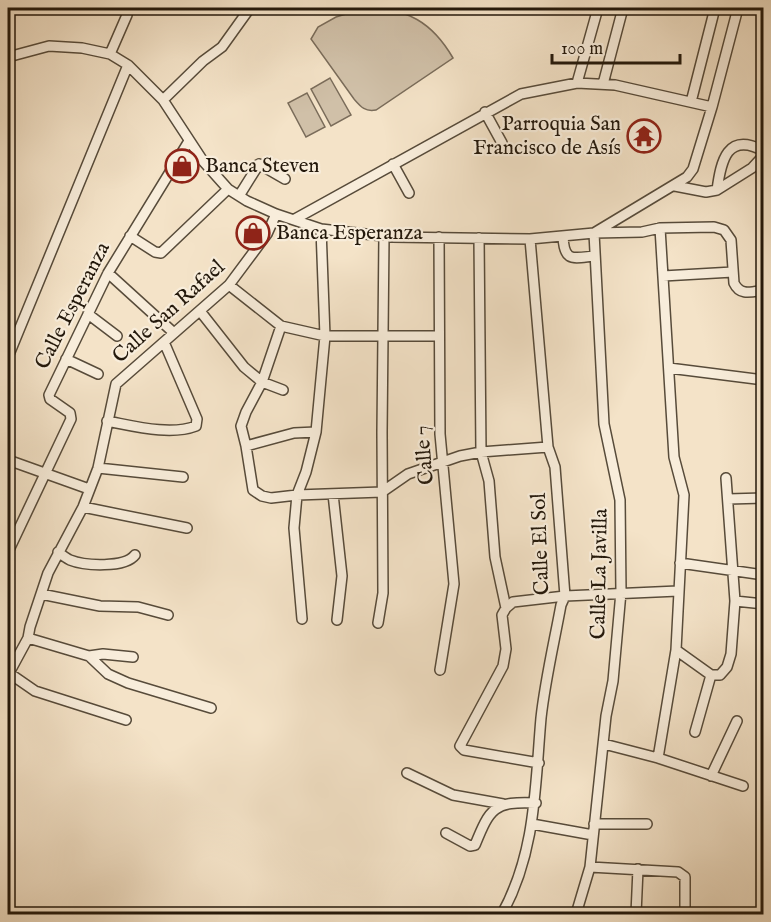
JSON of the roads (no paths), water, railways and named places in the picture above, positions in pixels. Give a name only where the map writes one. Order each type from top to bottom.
[{"type":"street","points":[[163,100],[203,61],[222,47],[250,8]]},
{"type":"street","points":[[577,83],[598,8]]},
{"type":"street","points":[[603,84],[623,8]]},
{"type":"street","points":[[691,102],[715,8]]},
{"type":"street","points":[[594,233],[675,186],[693,169],[738,8]]},
{"type":"street","points":[[756,8],[764,12]]},
{"type":"street","points":[[110,54],[127,15]]},
{"type":"street","points":[[8,57],[49,46],[81,48],[110,54],[128,65],[163,100],[203,161],[228,189],[276,214],[321,229],[384,236],[530,239],[594,233],[642,232],[660,228],[714,227],[724,231],[731,240],[734,283],[740,291],[745,293],[764,290]]},
{"type":"street","points":[[8,357],[128,65]]},
{"type":"street","points":[[295,219],[521,94],[577,83],[603,84],[712,107]]},
{"type":"street","points":[[485,112],[502,143]]},
{"type":"street","name":"Calle Esperanza","points":[[8,552],[71,418],[70,413],[49,397],[108,273],[189,141]]},
{"type":"street","points":[[675,186],[706,192],[717,190],[752,168],[764,153],[754,146],[743,144],[733,147],[724,158],[717,190]]},
{"type":"street","points":[[239,196],[259,164],[285,179]]},
{"type":"street","points":[[393,164],[409,193]]},
{"type":"street","points":[[130,236],[155,252],[161,253],[228,189]]},
{"type":"street","name":"Calle San Rafael","points":[[8,674],[12,657],[28,638],[40,594],[58,552],[83,507],[98,468],[116,384],[229,285],[267,234],[276,214]]},
{"type":"street","points":[[658,758],[676,650],[684,495],[674,457],[660,228]]},
{"type":"street","points":[[302,619],[294,528],[297,495],[306,472],[316,432],[325,336],[321,229]]},
{"type":"street","name":"Calle La Javilla","points":[[576,915],[590,867],[606,716],[613,681],[621,592],[620,500],[603,424],[594,233]]},
{"type":"street","points":[[378,622],[383,593],[384,236]]},
{"type":"street","points":[[563,236],[563,251],[566,254],[575,258],[595,256]]},
{"type":"street","name":"Calle 7","points":[[439,237],[440,434],[454,584],[440,670]]},
{"type":"street","points":[[479,238],[481,452],[489,481],[495,556],[506,608]]},
{"type":"street","name":"Calle El Sol","points":[[502,915],[523,864],[532,824],[536,803],[542,717],[561,605],[565,596],[555,467],[548,447],[530,239]]},
{"type":"street","points":[[663,276],[733,272]]},
{"type":"street","points":[[108,273],[174,333]]},
{"type":"street","points":[[229,285],[281,326],[325,336],[439,336]]},
{"type":"street","points":[[200,311],[244,367],[262,382],[283,390]]},
{"type":"street","points":[[88,314],[117,336]]},
{"type":"street","points":[[281,326],[262,382],[241,426],[253,490],[262,496],[271,498],[382,492],[408,474],[444,462],[481,452],[548,447]]},
{"type":"street","points":[[108,421],[145,429],[187,429],[196,426],[197,419],[164,342]]},
{"type":"street","points":[[66,359],[98,374]]},
{"type":"street","points":[[669,368],[764,380]]},
{"type":"street","points":[[246,446],[294,433],[316,432]]},
{"type":"street","points":[[8,460],[89,489]]},
{"type":"street","points":[[98,468],[183,477]]},
{"type":"street","points":[[676,650],[711,675],[720,675],[727,667],[735,601],[726,478]]},
{"type":"street","points":[[333,494],[342,576],[337,620]]},
{"type":"street","points":[[728,499],[764,498]]},
{"type":"street","points":[[83,507],[187,528]]},
{"type":"street","points":[[8,525],[19,525]]},
{"type":"street","points":[[58,552],[68,560],[88,563],[120,564],[130,561],[135,555]]},
{"type":"street","points":[[680,562],[764,574]]},
{"type":"street","points":[[539,763],[464,750],[460,746],[506,658],[502,615],[506,608],[513,602],[565,596],[678,591]]},
{"type":"street","points":[[40,594],[100,606],[138,607],[168,615]]},
{"type":"street","points":[[735,601],[764,604]]},
{"type":"street","points":[[28,638],[89,656],[103,654],[133,657]]},
{"type":"street","points":[[89,656],[108,674],[128,683],[210,708]]},
{"type":"street","points":[[8,674],[35,691],[126,720]]},
{"type":"street","points":[[695,732],[711,675]]},
{"type":"street","points":[[711,776],[737,721]]},
{"type":"street","points":[[604,744],[658,758],[743,786]]},
{"type":"street","points":[[407,773],[453,795],[503,804],[536,803]]},
{"type":"street","points":[[446,833],[470,846],[475,845],[485,820],[503,804]]},
{"type":"street","points":[[532,824],[593,835]]},
{"type":"street","points":[[594,824],[646,824]]},
{"type":"street","points":[[590,867],[683,874],[685,877],[685,915]]},
{"type":"street","points":[[636,915],[638,869]]},
{"type":"place","name":"Parroquia San Francisco de Asís","points":[[644,136]]},
{"type":"place","name":"Banca Steven","points":[[182,166]]},
{"type":"place","name":"Banca Esperanza","points":[[253,233]]}]
